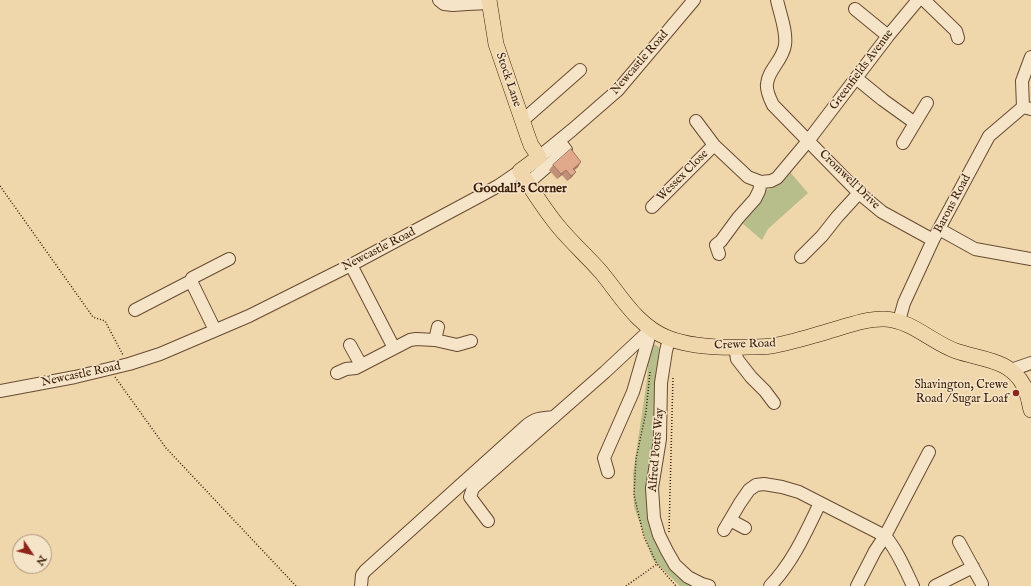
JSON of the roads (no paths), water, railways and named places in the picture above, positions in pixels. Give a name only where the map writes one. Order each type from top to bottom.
[{"type":"main road","name":"Stock Lane","points":[[489,2],[496,44],[522,121],[531,144],[539,157]]},
{"type":"main road","name":"Newcastle Road","points":[[524,177],[539,157]]},
{"type":"main road","name":"Crewe Road","points":[[524,177],[558,226],[601,272],[629,308],[656,333],[669,339],[683,343],[705,346],[771,346],[871,320],[884,319],[899,321],[920,330],[942,345],[956,351],[998,363],[1011,370],[1025,387],[1031,410]]},
{"type":"street","points":[[439,0],[444,4],[453,5],[489,2]]},
{"type":"street","name":"Newcastle Road","points":[[539,157],[618,90],[694,0]]},
{"type":"street","name":"Cromwell Drive","points":[[777,0],[785,34],[785,45],[782,55],[769,76],[767,84],[768,94],[773,105],[859,194],[882,212],[933,240]]},
{"type":"street","name":"Greenfields Avenue","points":[[808,141],[888,36],[918,0]]},
{"type":"street","points":[[924,0],[956,31],[958,38]]},
{"type":"street","points":[[855,9],[888,36]]},
{"type":"street","points":[[1027,108],[1022,81],[1031,57]]},
{"type":"street","points":[[522,121],[580,70]]},
{"type":"street","points":[[856,78],[915,123]]},
{"type":"street","points":[[903,143],[927,103]]},
{"type":"street","name":"Barons Road","points":[[899,321],[904,303],[933,240],[989,136],[1027,108]]},
{"type":"street","name":"Wessex Close","points":[[696,121],[714,145],[748,177],[761,182]]},
{"type":"street","points":[[524,177],[566,150],[559,141]]},
{"type":"street","points":[[719,254],[716,245],[721,241],[738,218],[755,199],[761,182],[771,181],[777,178],[808,141]]},
{"type":"street","name":"Wessex Close","points":[[652,207],[714,145]]},
{"type":"street","name":"Newcastle Road","points":[[0,391],[45,384],[109,370],[160,354],[249,316],[350,265],[498,186],[524,177]]},
{"type":"street","points":[[801,257],[822,236],[837,217],[859,194]]},
{"type":"street","points":[[939,229],[975,249],[1031,259]]},
{"type":"street","points":[[135,310],[191,281],[192,278],[230,260]]},
{"type":"street","points":[[350,265],[394,348]]},
{"type":"street","points":[[191,281],[215,330]]},
{"type":"street","points":[[438,327],[441,341]]},
{"type":"street","points":[[488,521],[470,497],[473,488],[605,372],[651,329]]},
{"type":"street","points":[[608,472],[604,458],[633,392],[651,329]]},
{"type":"street","name":"Alfred Potts Way","points":[[669,339],[662,383],[660,439],[652,488],[654,518],[659,535],[675,565],[688,577],[709,586]]},
{"type":"street","points":[[337,373],[358,366],[410,340],[441,341],[457,345],[471,341]]},
{"type":"street","points":[[350,345],[358,366]]},
{"type":"street","points":[[735,347],[737,359],[774,403]]},
{"type":"street","points":[[1011,370],[1031,363]]},
{"type":"street","points":[[362,586],[362,575],[365,571],[526,426],[537,419],[554,417]]},
{"type":"street","points":[[857,586],[929,452]]},
{"type":"street","points":[[745,528],[727,525],[748,490],[756,485],[764,484],[799,492],[885,536],[896,552],[913,586]]},
{"type":"street","points":[[770,586],[790,560],[820,503]]},
{"type":"street","points":[[959,542],[982,584]]},
{"type":"street","points":[[935,586],[973,567]]},
{"type":"place","name":"Shavington, Crewe Road / Sugar Loaf","points":[[1016,393]]},
{"type":"district","name":"Goodall's Corner","points":[[520,189]]}]
